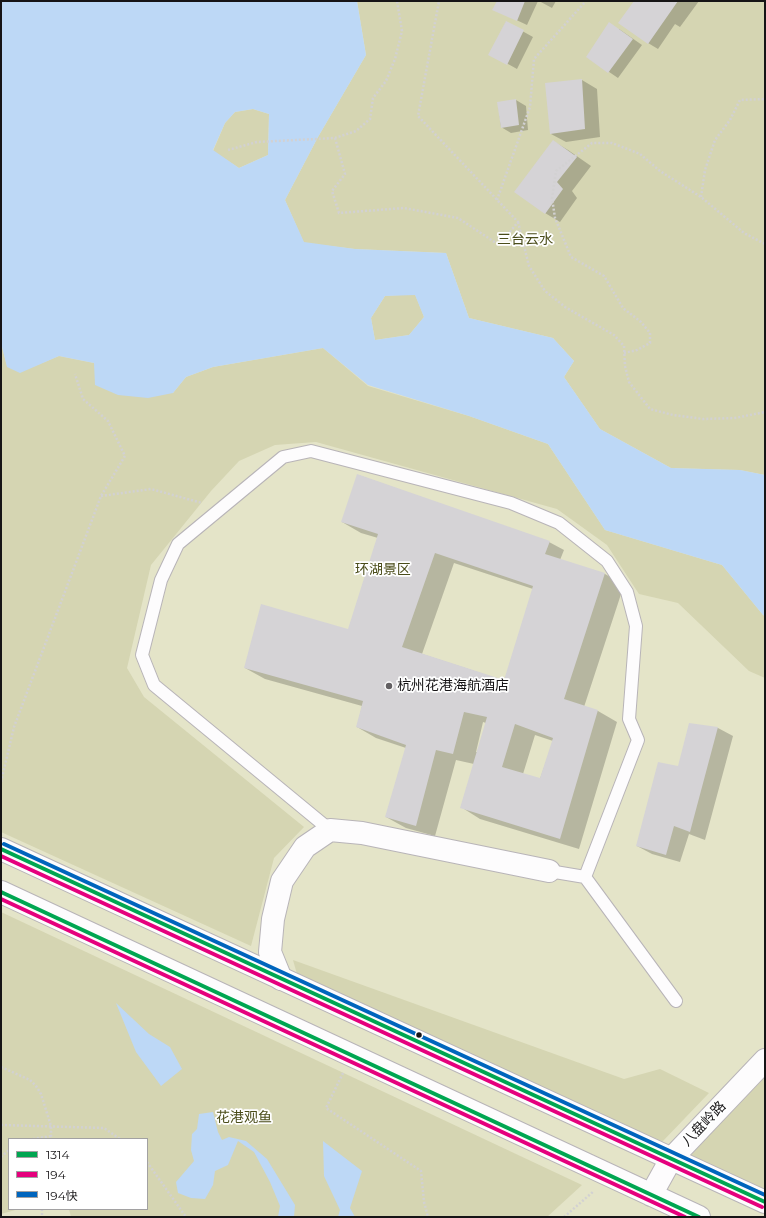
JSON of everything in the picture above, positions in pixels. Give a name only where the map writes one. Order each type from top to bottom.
[{"type":"main road","points":[[281,979],[270,952],[273,919],[282,881],[305,847],[330,830],[362,833],[549,871]]},
{"type":"main road","points":[[1,849],[765,1202]]},
{"type":"main road","points":[[1,892],[699,1217]]},
{"type":"main road","name":"八盘岭路","points":[[652,1195],[671,1159],[765,1060]]},
{"type":"lane","points":[[330,830],[154,684],[142,655],[161,580],[178,544],[283,458],[311,451],[511,504],[559,523],[607,562],[627,592],[636,626],[629,719],[638,740],[585,877]]},
{"type":"lane","points":[[549,871],[585,877],[676,1001]]},
{"type":"path","points":[[228,150],[257,142],[335,138],[356,131],[370,119],[373,98],[386,81],[395,59],[402,30],[397,1]]},
{"type":"path","points":[[440,1],[418,116],[518,222],[529,266],[545,291],[565,307],[614,335],[624,346],[625,366],[629,382],[650,410],[703,419],[735,418],[765,412]]},
{"type":"path","points":[[496,200],[530,107],[534,59],[586,1]]},
{"type":"path","points":[[701,198],[705,170],[715,140],[730,120],[740,100],[765,99]]},
{"type":"path","points":[[335,138],[345,174],[332,191],[339,213],[404,208],[458,218],[499,245],[518,222]]},
{"type":"path","points":[[624,353],[637,350],[650,344],[650,333],[641,322],[623,308],[604,276],[571,257],[555,218],[552,198],[556,172],[592,143],[612,143],[640,154],[660,171],[701,198],[744,233],[765,244]]},
{"type":"path","points":[[1,782],[14,727],[101,496],[125,456],[108,422],[83,400],[75,374]]},
{"type":"path","points":[[101,496],[151,489],[222,508]]},
{"type":"path","points":[[352,1055],[326,1108],[421,1171],[424,1202],[428,1217]]},
{"type":"path","points":[[1,1067],[30,1080],[36,1086],[41,1094],[51,1126],[51,1138]]},
{"type":"path","points":[[1,1125],[104,1128],[119,1138]]},
{"type":"path","points":[[148,1163],[186,1217]]},
{"type":"path","points":[[564,1217],[611,1176]]},
{"type":"green space","name":"环湖景区","points":[[1,1],[765,1],[765,1217],[1,1217]]},
{"type":"green space","name":"三台云水","points":[[357,1],[765,1],[765,475],[740,470],[671,468],[600,429],[564,377],[574,361],[553,338],[469,318],[446,253],[355,249],[304,243],[285,200],[318,137],[366,55]]},
{"type":"green space","points":[[253,109],[269,114],[268,155],[239,168],[213,151],[225,123],[235,112]]},
{"type":"green space","points":[[415,294],[424,317],[409,335],[375,340],[371,318],[385,296]]},
{"type":"green space","points":[[1,343],[7,366],[20,372],[59,356],[94,363],[173,393],[186,377],[213,367],[323,348],[368,386],[469,416],[548,444],[605,530],[722,565],[765,616],[765,678],[749,671],[678,603],[639,594],[607,545],[557,509],[316,442],[275,445],[239,461],[211,491],[151,565],[127,668],[144,697],[304,827],[274,858],[251,946],[1,832]]},
{"type":"green space","name":"花港观鱼","points":[[1,912],[582,1185],[547,1217],[71,1217],[69,1210],[148,1210],[148,1138],[8,1138],[8,1210],[15,1210],[1,1214]]},
{"type":"green space","points":[[293,960],[624,1079],[660,1069],[709,1093],[662,1142],[297,974]]},
{"type":"green space","points":[[765,1077],[765,1193],[687,1157]]},
{"type":"water","points":[[1,1],[357,1],[366,55],[318,137],[285,200],[304,242],[355,249],[446,253],[469,318],[553,338],[574,361],[564,377],[600,429],[671,468],[740,470],[765,475],[765,616],[722,565],[605,530],[548,444],[469,416],[368,385],[323,348],[213,367],[186,377],[173,393],[148,398],[118,395],[95,385],[94,363],[59,356],[20,373],[7,367],[1,343]],"holes":[[[253,109],[269,114],[268,155],[239,168],[213,150],[225,123],[235,112]],[[415,295],[424,317],[409,335],[375,340],[371,318],[385,296]]]},
{"type":"water","points":[[116,1003],[149,1034],[170,1047],[182,1069],[161,1086],[136,1052]]},
{"type":"water","points":[[213,1112],[218,1132],[222,1140],[229,1137],[246,1141],[267,1159],[295,1205],[294,1217],[278,1217],[280,1206],[270,1182],[254,1152],[238,1141],[228,1165],[215,1171],[213,1185],[205,1199],[191,1198],[178,1193],[176,1182],[194,1161],[191,1150],[192,1134],[197,1129],[199,1114]]},
{"type":"water","points":[[323,1141],[362,1171],[350,1208],[355,1217],[338,1217],[340,1210],[324,1176]]},
{"type":"building","points":[[497,1],[525,1],[517,21],[492,10]]},
{"type":"building","points":[[634,1],[678,1],[648,44],[618,23]]},
{"type":"building","points":[[506,21],[524,30],[507,65],[488,55]]},
{"type":"building","points":[[609,22],[633,39],[608,73],[586,57]]},
{"type":"building","points":[[582,79],[585,129],[550,134],[545,83]]},
{"type":"building","points":[[516,99],[519,125],[501,128],[497,102]]},
{"type":"building","points":[[553,140],[577,157],[557,182],[563,189],[545,214],[514,192]]},
{"type":"building","points":[[357,474],[550,541],[545,554],[605,573],[564,699],[598,710],[560,839],[460,808],[487,717],[464,712],[453,754],[436,750],[416,826],[385,817],[406,745],[356,727],[363,701],[244,668],[261,604],[348,629],[378,534],[341,522]],"holes":[[[435,553],[533,586],[504,680],[402,647]],[[515,724],[553,738],[540,778],[502,767]]]},
{"type":"building","points":[[689,723],[718,727],[690,832],[674,826],[666,855],[636,846],[658,762],[678,766]]},
{"type":"transit line","name":"194快","points":[[4,844],[765,1195]]},
{"type":"transit line","name":"1314","points":[[1,849],[765,1202]]},
{"type":"transit line","name":"194","points":[[1,856],[762,1207]]},
{"type":"transit line","name":"1314","points":[[1,892],[699,1217]]},
{"type":"transit line","name":"194","points":[[1,899],[685,1217]]},
{"type":"place","name":"杭州花港海航酒店","points":[[389,686]]}]
